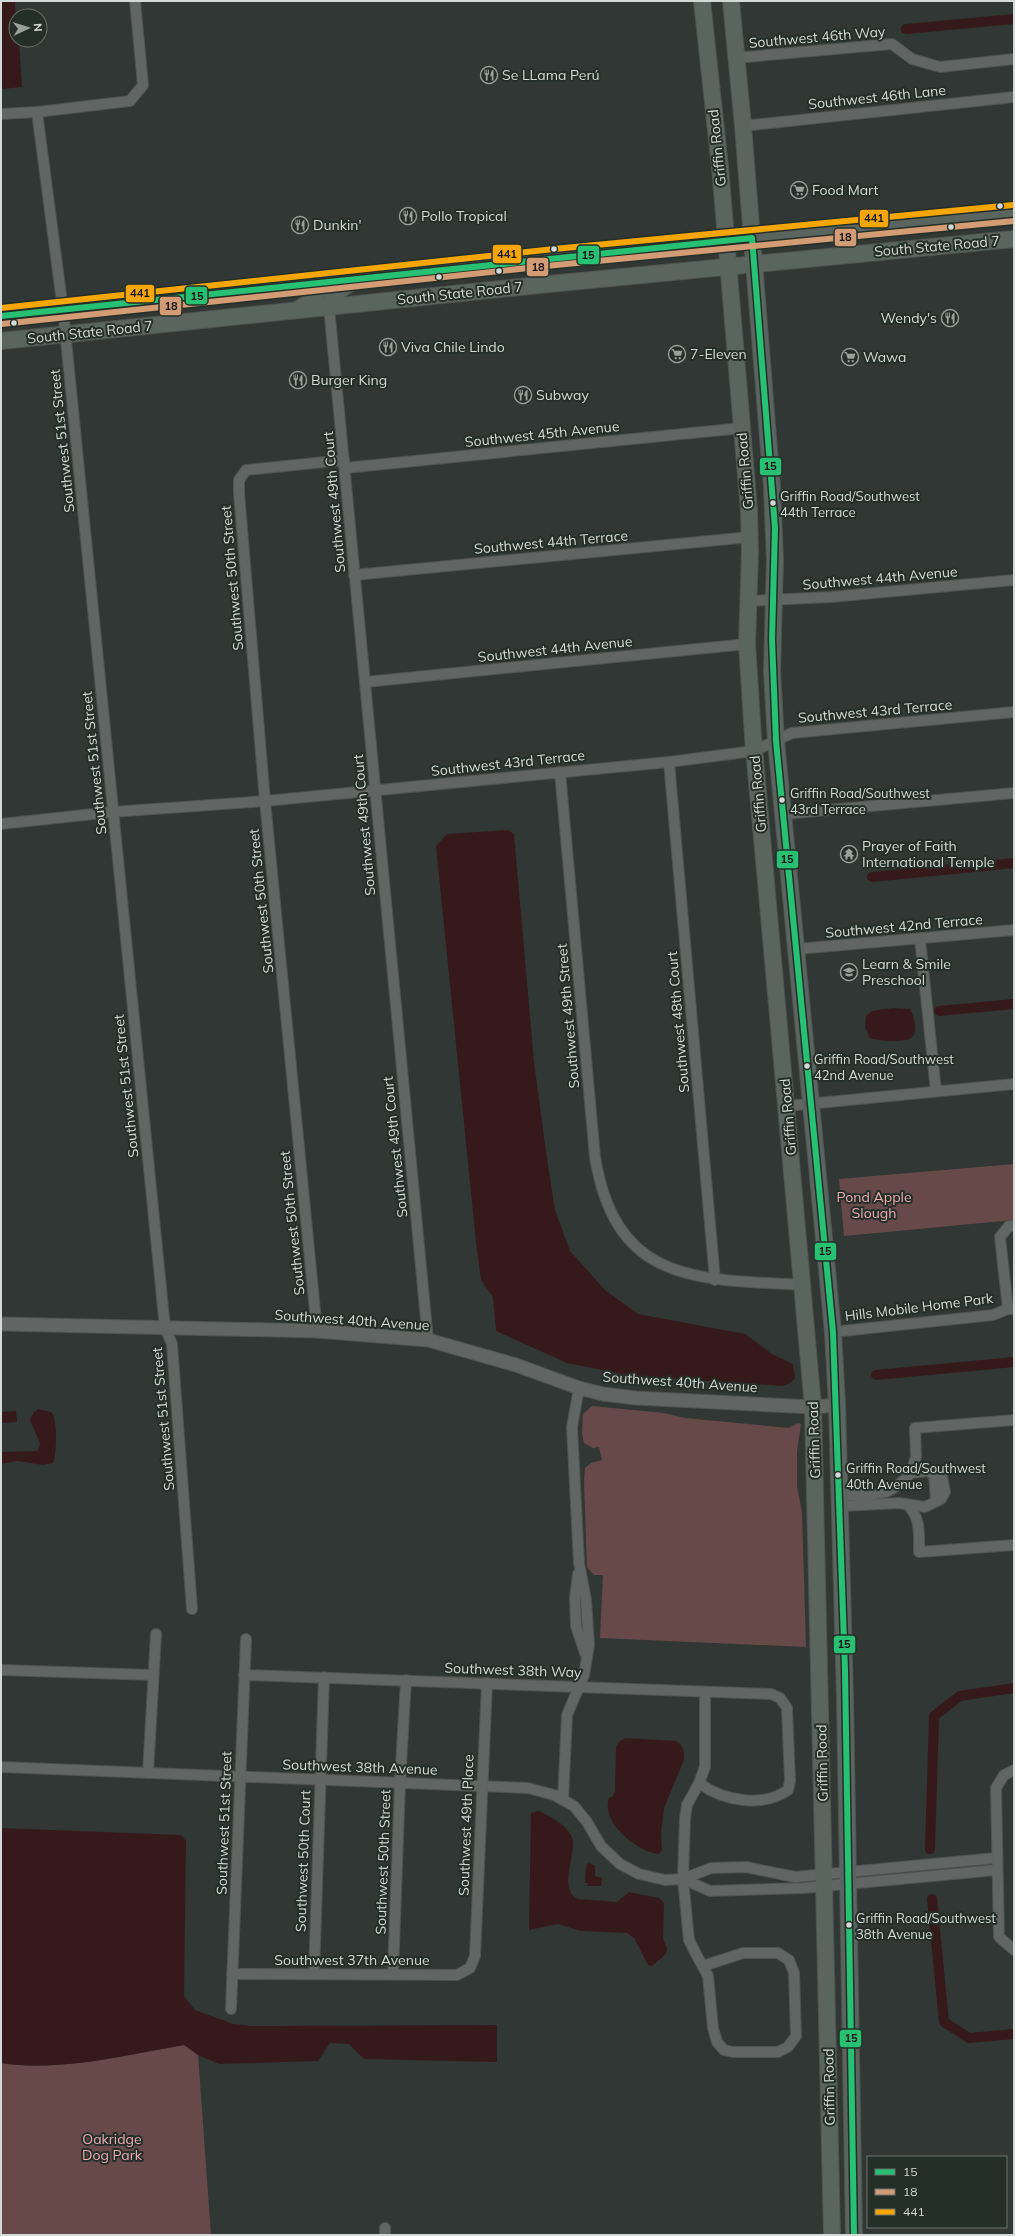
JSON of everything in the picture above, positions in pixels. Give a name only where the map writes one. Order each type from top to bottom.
[{"type":"main road","name":"Griffin Road","points":[[702,1],[726,240],[750,537],[747,644],[754,751],[814,1407],[832,2235]]},
{"type":"main road","name":"Griffin Road","points":[[731,1],[735,58],[743,126],[775,528],[772,671],[776,741],[833,1332],[840,1500],[854,2235]]},
{"type":"main road","name":"South State Road 7","points":[[1,316],[726,240],[1014,213]]},
{"type":"main road","name":"South State Road 7","points":[[1,341],[728,266],[1014,239]]},
{"type":"main road","points":[[329,307],[332,298],[340,289],[361,278]]},
{"type":"main road","points":[[296,311],[314,299],[324,281]]},
{"type":"street","points":[[1,114],[37,112],[130,101],[143,85],[134,1]]},
{"type":"street","name":"Southwest 46th Way","points":[[735,58],[892,44],[912,59],[940,67],[1014,59]]},
{"type":"street","name":"Southwest 46th Lane","points":[[743,126],[1014,97]]},
{"type":"street","name":"Southwest 51st Street","points":[[37,112],[63,310],[112,812],[165,1328],[172,1344],[192,1609]]},
{"type":"street","name":"Southwest 49th Court","points":[[329,307],[374,790],[428,1340]]},
{"type":"street","name":"Southwest 45th Avenue","points":[[246,470],[344,464],[742,428]]},
{"type":"street","name":"Southwest 50th Street","points":[[246,470],[239,480],[239,493],[265,801],[317,1331]]},
{"type":"street","name":"Southwest 44th Terrace","points":[[354,575],[750,537]]},
{"type":"street","name":"Southwest 44th Avenue","points":[[748,601],[831,597],[1014,580]]},
{"type":"street","name":"Southwest 44th Avenue","points":[[365,682],[747,644]]},
{"type":"street","name":"Southwest 43rd Terrace","points":[[1,824],[112,812],[265,801],[668,762],[754,751],[792,733],[1014,712]]},
{"type":"street","name":"Southwest 48th Court","points":[[668,762],[715,1280]]},
{"type":"street","name":"Southwest 49th Street","points":[[560,772],[595,1158],[599,1182],[606,1203],[622,1232],[635,1247],[654,1260],[678,1272],[715,1280],[804,1286]]},
{"type":"street","points":[[784,814],[1014,793]]},
{"type":"street","name":"Southwest 42nd Terrace","points":[[797,949],[1014,930]]},
{"type":"street","points":[[920,939],[936,1091]]},
{"type":"street","points":[[787,1106],[1014,1084]]},
{"type":"street","name":"Hills Mobile Home Park","points":[[833,1332],[993,1315],[1011,1309],[1000,1236],[1009,1226],[1014,1226]]},
{"type":"street","name":"Southwest 40th Avenue","points":[[1,1324],[317,1331],[428,1340],[516,1365],[579,1388],[603,1394],[636,1398],[814,1407],[837,1405]]},
{"type":"street","points":[[563,1800],[567,1715],[585,1671],[589,1645],[586,1600],[579,1563],[572,1428],[579,1388]]},
{"type":"street","points":[[840,1500],[887,1493],[899,1486],[911,1473],[916,1457],[915,1428],[1014,1420]]},
{"type":"street","points":[[916,1457],[930,1472]]},
{"type":"street","points":[[840,1500],[864,1504],[925,1507],[944,1496],[945,1492],[942,1476],[930,1472],[911,1473]]},
{"type":"street","points":[[908,1505],[914,1512],[918,1522],[919,1552],[1014,1545]]},
{"type":"street","points":[[918,1522],[925,1507]]},
{"type":"street","points":[[148,1773],[156,1634]]},
{"type":"street","name":"Southwest 51st Street","points":[[231,2009],[246,1639]]},
{"type":"street","points":[[1,1670],[153,1675]]},
{"type":"street","name":"Southwest 38th Way","points":[[244,1675],[771,1694],[780,1698],[787,1708],[790,1781],[788,1790],[772,1799],[742,1800],[710,1791],[699,1783]]},
{"type":"street","name":"Southwest 50th Court","points":[[314,1974],[324,1677]]},
{"type":"street","name":"Southwest 50th Street","points":[[393,1973],[400,1783],[406,1680]]},
{"type":"street","name":"Southwest 49th Place","points":[[470,1968],[474,1956],[487,1683]]},
{"type":"street","points":[[703,1966],[742,1953],[778,1953],[789,1960],[794,1973],[796,2036],[788,2047],[778,2052],[733,2052],[724,2050],[717,2042],[713,2028],[710,1984],[703,1966],[689,1940],[683,1879],[687,1805],[699,1783],[705,1767],[705,1692]]},
{"type":"street","name":"Southwest 38th Avenue","points":[[1,1767],[528,1788],[554,1795],[575,1808],[587,1822],[601,1846],[620,1864],[639,1874],[664,1880],[683,1879],[711,1868],[746,1867],[825,1880]]},
{"type":"street","points":[[1011,1948],[999,1937],[996,1858],[996,1788],[1004,1775],[1014,1770]]},
{"type":"street","name":"Southwest 38th Avenue","points":[[848,1878],[996,1858]]},
{"type":"street","name":"Southwest 38th Avenue","points":[[683,1879],[710,1891],[848,1878],[997,1870]]},
{"type":"street","name":"Southwest 37th Avenue","points":[[232,1974],[393,1973],[457,1975],[470,1968]]},
{"type":"green space","name":"Pond Apple Slough","points":[[1014,1164],[1014,1220],[844,1236],[839,1179]]},
{"type":"green space","points":[[592,1406],[664,1413],[685,1418],[789,1428],[798,1423],[801,1424],[797,1452],[797,1486],[802,1512],[806,1647],[600,1638],[603,1575],[594,1575],[587,1567],[584,1482],[585,1468],[591,1463],[602,1460],[599,1447],[593,1448],[584,1443],[582,1434],[583,1414]]},
{"type":"green space","name":"Oakridge Dog Park","points":[[185,2045],[198,2055],[211,2235],[1,2235],[1,2063],[24,2065],[70,2064]]},
{"type":"shaded area","points":[[1,1],[15,1],[15,8],[8,8],[8,48],[20,48],[22,87],[1,89]]},
{"type":"shaded area","points":[[508,830],[514,834],[534,1062],[546,1152],[555,1210],[570,1251],[605,1290],[638,1314],[745,1334],[772,1354],[793,1364],[795,1378],[790,1383],[783,1386],[632,1376],[567,1363],[496,1331],[493,1297],[481,1280],[476,1242],[436,846],[447,834]]},
{"type":"shaded area","points":[[893,1008],[910,1009],[915,1024],[915,1032],[913,1036],[908,1040],[903,1041],[885,1041],[870,1038],[865,1027],[866,1016],[872,1011]]},
{"type":"shaded area","points":[[38,1409],[51,1412],[55,1421],[56,1437],[53,1463],[43,1465],[18,1461],[1,1464],[1,1452],[38,1451],[40,1443],[30,1420],[34,1412]]},
{"type":"shaded area","points":[[16,1411],[17,1422],[1,1423],[1,1412]]},
{"type":"shaded area","points":[[625,1738],[676,1741],[681,1744],[683,1749],[684,1760],[664,1808],[661,1833],[662,1850],[659,1854],[641,1848],[632,1842],[615,1826],[610,1817],[608,1807],[609,1798],[613,1796],[615,1791],[616,1747],[620,1741]]},
{"type":"shaded area","points":[[538,1811],[560,1823],[572,1837],[573,1849],[568,1882],[572,1895],[578,1899],[617,1902],[629,1892],[659,1898],[664,1903],[663,1939],[667,1948],[666,1954],[652,1966],[648,1965],[634,1938],[627,1933],[581,1931],[558,1924],[529,1930],[531,1813]]},
{"type":"shaded area","points":[[1,1828],[181,1835],[186,1841],[184,1996],[195,2010],[233,2024],[251,2026],[497,2025],[497,2062],[364,2059],[349,2044],[330,2043],[318,2061],[219,2064],[198,2055],[184,2045],[70,2064],[24,2065],[1,2063]]},
{"type":"shaded area","points":[[589,1863],[595,1866],[595,1876],[602,1878],[601,1886],[587,1886],[588,1883],[585,1883],[586,1865]]},
{"type":"waterway","points":[[906,29],[1014,19]]},
{"type":"waterway","points":[[872,877],[1014,863]]},
{"type":"waterway","points":[[939,1011],[1014,1004]]},
{"type":"waterway","points":[[876,1375],[1014,1362]]},
{"type":"waterway","points":[[930,1849],[934,1716],[960,1696],[1014,1688]]},
{"type":"waterway","points":[[932,1899],[944,2022],[969,2038],[1014,2034]]},
{"type":"transit line","name":"441","points":[[1,308],[554,249],[1013,205]]},
{"type":"transit line","name":"18","points":[[2,324],[556,265],[1014,221]]},
{"type":"transit line","name":"15","points":[[1,316],[752,238],[775,528],[772,639],[776,741],[833,1332],[845,1670],[854,2235]]},
{"type":"place","name":"Se LLama Perú","points":[[489,75]]},
{"type":"place","name":"Food Mart","points":[[799,190]]},
{"type":"place","name":"Pollo Tropical","points":[[408,216]]},
{"type":"place","name":"Dunkin'","points":[[300,225]]},
{"type":"place","name":"Wendy's","points":[[950,318]]},
{"type":"place","name":"Viva Chile Lindo","points":[[388,347]]},
{"type":"place","name":"7-Eleven","points":[[677,354]]},
{"type":"place","name":"Wawa","points":[[850,357]]},
{"type":"place","name":"Burger King","points":[[298,380]]},
{"type":"place","name":"Subway","points":[[523,395]]},
{"type":"place","name":"Griffin Road/Southwest 44th Terrace","points":[[773,503]]},
{"type":"place","name":"Griffin Road/Southwest 43rd Terrace","points":[[782,800]]},
{"type":"place","name":"Prayer of Faith International Temple","points":[[849,854]]},
{"type":"place","name":"Learn & Smile Preschool","points":[[849,972]]},
{"type":"place","name":"Griffin Road/Southwest 42nd Avenue","points":[[807,1066]]},
{"type":"place","name":"Griffin Road/Southwest 40th Avenue","points":[[838,1475]]},
{"type":"place","name":"Griffin Road/Southwest 38th Avenue","points":[[849,1925]]}]
